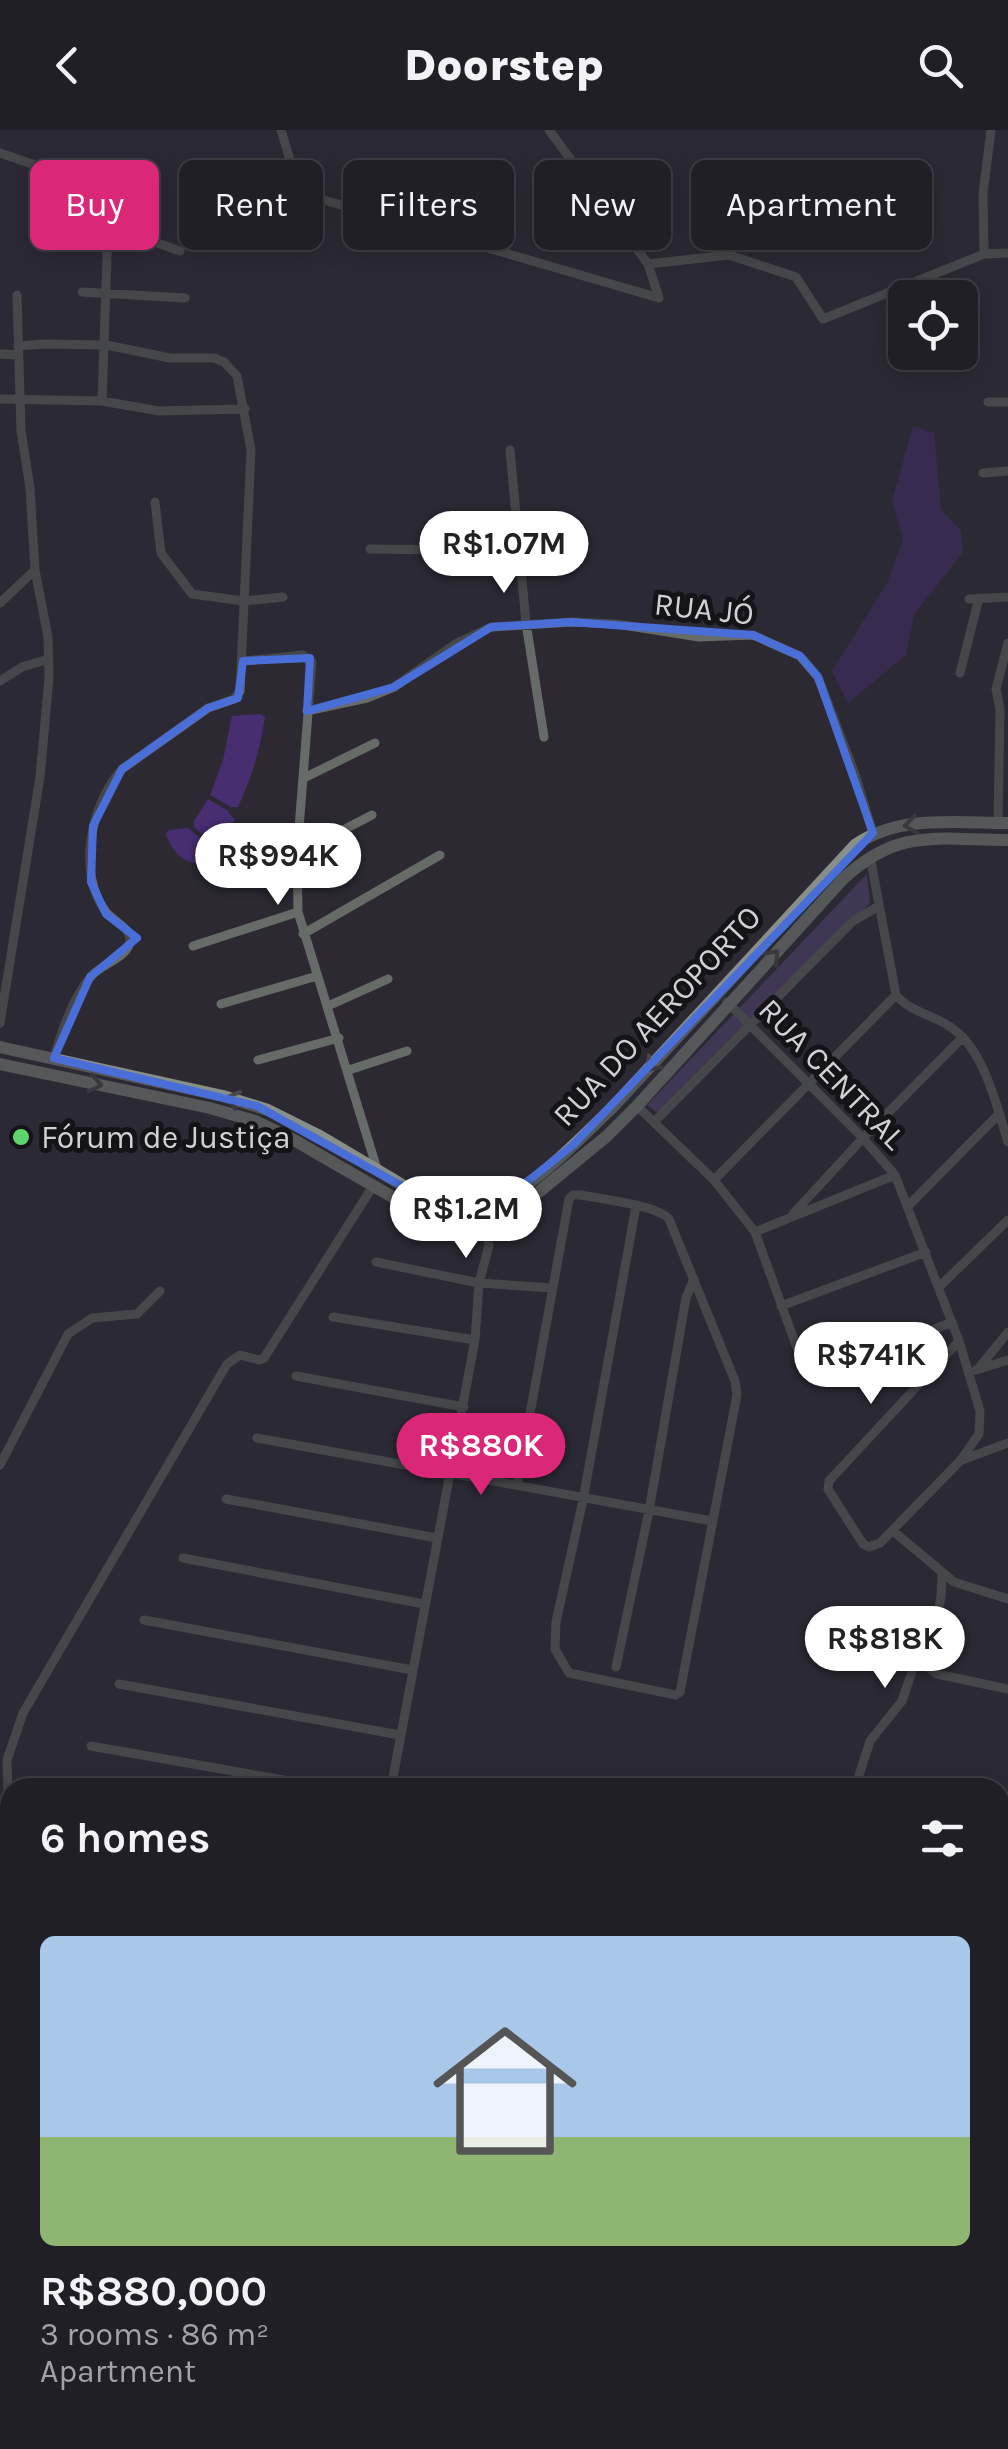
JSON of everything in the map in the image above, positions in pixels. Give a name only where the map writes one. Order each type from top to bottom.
[{"type":"main road","name":"RUA DO AEROPORTO","points":[[0,1046],[236,1099],[318,1135],[430,1202],[449,1208],[476,1208],[512,1194],[599,1120],[855,845],[900,824],[1003,823]]},
{"type":"main road","name":"RUA DO AEROPORTO","points":[[477,1224],[510,1213],[636,1106],[843,879],[870,856],[888,846],[918,839],[1008,840]]},
{"type":"main road","points":[[0,1064],[210,1108],[255,1122],[429,1218],[458,1225],[477,1224]]},
{"type":"main road","points":[[310,1149],[318,1135]]},
{"type":"street","points":[[282,130],[300,193],[659,298],[648,264],[549,130]]},
{"type":"street","points":[[984,254],[983,194],[991,130]]},
{"type":"street","points":[[0,154],[30,164]]},
{"type":"street","points":[[159,244],[180,252]]},
{"type":"street","points":[[102,401],[108,250]]},
{"type":"street","points":[[648,264],[728,255],[796,277],[824,319],[984,254],[1008,253]]},
{"type":"street","points":[[82,292],[184,298]]},
{"type":"street","points":[[0,1024],[40,778],[49,659],[35,570],[19,400],[17,296]]},
{"type":"street","points":[[0,354],[44,344],[106,346],[170,358],[214,358],[224,362],[237,376],[251,450],[240,691],[234,699],[208,708],[112,779],[93,826],[91,882],[106,914],[130,938],[128,947],[90,977],[62,1028],[54,1058]]},
{"type":"street","points":[[0,399],[102,401],[159,411],[245,409]]},
{"type":"street","points":[[988,402],[1008,402]]},
{"type":"street","points":[[510,450],[526,623],[544,737]]},
{"type":"street","points":[[983,474],[1008,470]]},
{"type":"street","points":[[155,502],[161,553],[192,594],[244,601],[283,597]]},
{"type":"street","points":[[370,549],[520,551]]},
{"type":"street","points":[[0,603],[35,570]]},
{"type":"street","points":[[960,672],[974,599],[1008,597]]},
{"type":"street","name":"RUA JÓ","points":[[307,711],[367,698],[394,687],[478,630],[526,623],[617,624],[699,637],[754,636],[800,656],[818,676],[874,834]]},
{"type":"street","points":[[1003,823],[1000,708],[996,690],[1008,643]]},
{"type":"street","points":[[243,660],[303,655],[310,658],[296,854],[298,912],[378,1170]]},
{"type":"street","points":[[0,681],[22,667],[49,659]]},
{"type":"street","points":[[996,690],[1008,691]]},
{"type":"street","points":[[304,778],[375,743]]},
{"type":"street","points":[[296,854],[372,815]]},
{"type":"street","points":[[303,934],[440,855]]},
{"type":"street","points":[[870,856],[896,994],[906,1005],[964,1037],[974,1053],[1008,1142]]},
{"type":"street","points":[[654,1122],[853,921],[879,906]]},
{"type":"street","points":[[193,946],[298,912]]},
{"type":"street","points":[[221,1004],[317,976]]},
{"type":"street","points":[[328,1006],[388,980]]},
{"type":"street","name":"RUA CENTRAL","points":[[718,993],[895,1175],[973,1371],[981,1423],[979,1434],[960,1460],[893,1531]]},
{"type":"street","points":[[714,1180],[896,994]]},
{"type":"street","points":[[794,1214],[964,1037]]},
{"type":"street","points":[[258,1060],[339,1038]]},
{"type":"street","points":[[349,1070],[407,1051]]},
{"type":"street","points":[[636,1106],[714,1180],[755,1232],[805,1367],[818,1376],[952,1322]]},
{"type":"street","points":[[908,1206],[999,1114]]},
{"type":"street","points":[[755,1232],[895,1175]]},
{"type":"street","points":[[552,1181],[569,1199]]},
{"type":"street","points":[[8,1778],[7,1760],[23,1714],[227,1364],[240,1355],[264,1358],[373,1186]]},
{"type":"street","points":[[517,1485],[569,1199],[582,1195],[636,1206],[664,1212],[735,1381],[737,1396],[680,1692],[671,1695],[569,1673],[555,1648],[556,1622],[583,1500],[636,1206]]},
{"type":"street","points":[[939,1287],[1008,1220]]},
{"type":"street","points":[[393,1778],[475,1340],[479,1284],[489,1245],[487,1232],[477,1224]]},
{"type":"street","points":[[781,1306],[926,1252]]},
{"type":"street","points":[[376,1262],[479,1284],[553,1288]]},
{"type":"street","points":[[616,1668],[649,1512],[686,1298],[694,1279]]},
{"type":"street","points":[[0,1465],[68,1334],[92,1318],[137,1314],[160,1290]]},
{"type":"street","points":[[333,1317],[475,1340]]},
{"type":"street","points":[[973,1371],[1008,1332]]},
{"type":"street","points":[[959,1341],[832,1477],[828,1489],[864,1544],[874,1547],[893,1531],[942,1574],[971,1589],[1008,1599]]},
{"type":"street","points":[[973,1371],[1008,1360]]},
{"type":"street","points":[[296,1376],[464,1407]]},
{"type":"street","points":[[257,1438],[712,1521]]},
{"type":"street","points":[[960,1460],[1008,1443]]},
{"type":"street","points":[[226,1499],[436,1538]]},
{"type":"street","points":[[184,1558],[424,1604]]},
{"type":"street","points":[[942,1574],[926,1666],[937,1674],[1008,1689]]},
{"type":"street","points":[[858,1778],[870,1742],[902,1701],[926,1630],[938,1614]]},
{"type":"street","points":[[144,1620],[412,1670]]},
{"type":"street","points":[[119,1684],[400,1735]]},
{"type":"street","points":[[91,1746],[272,1778]]},
{"type":"highlighted area","points":[[571,622],[753,635],[800,656],[818,677],[873,833],[573,1145],[512,1194],[477,1208],[431,1202],[257,1106],[54,1058],[90,977],[137,938],[106,914],[91,882],[93,826],[122,769],[208,708],[238,698],[243,661],[310,658],[307,711],[394,687],[491,627]]},
{"type":"shaded area","points":[[913,426],[934,433],[941,509],[961,531],[963,552],[914,615],[906,655],[848,703],[832,671],[887,583],[903,539],[892,501]]},
{"type":"shaded area","points":[[232,716],[265,717],[251,774],[238,807],[231,807],[210,795],[223,760]]},
{"type":"shaded area","points":[[208,799],[235,820],[215,846],[194,827]]},
{"type":"shaded area","points":[[188,828],[220,854],[215,864],[190,862],[174,850],[166,834],[169,830]]},
{"type":"shaded area","points":[[867,874],[870,903],[660,1115],[647,1105]]},
{"type":"place","name":"Fórum de Justiça","points":[[21,1137]]}]
